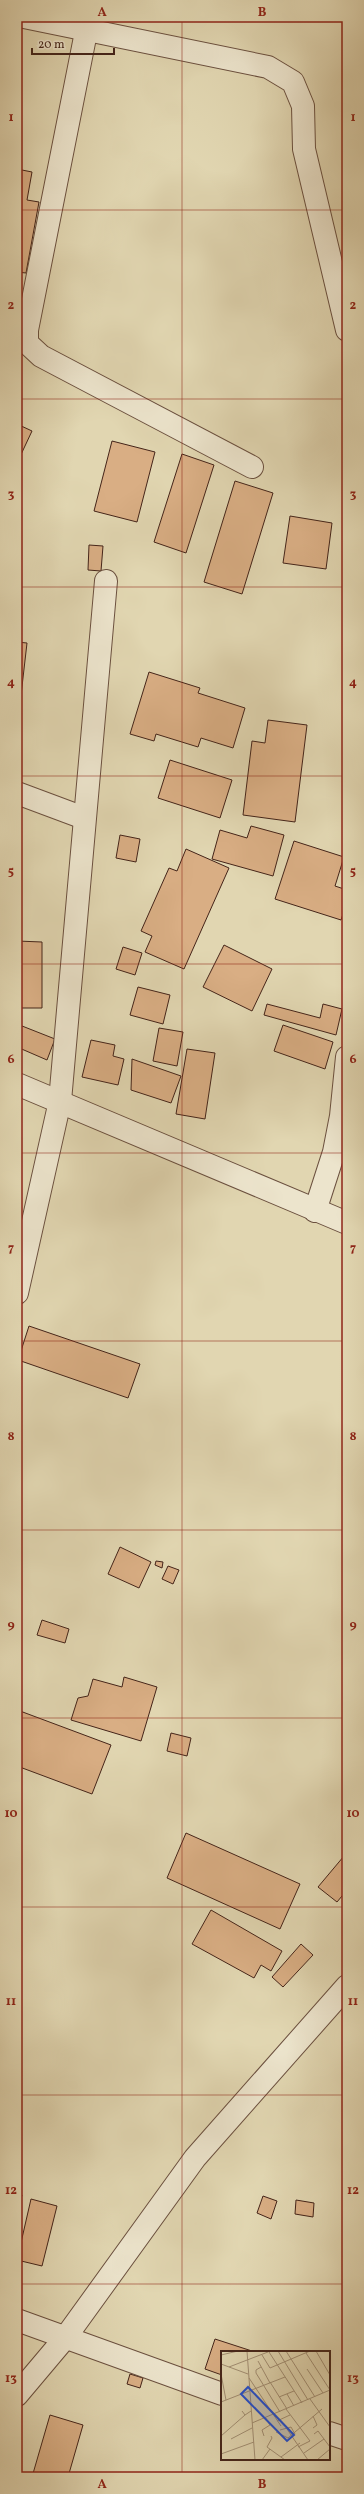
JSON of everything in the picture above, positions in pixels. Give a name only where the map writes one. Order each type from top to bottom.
[{"type":"street","points":[[24,17],[88,23],[268,67],[293,82],[302,106],[304,148],[347,330]]},
{"type":"street","points":[[88,23],[22,328],[27,343],[41,356],[252,467]]},
{"type":"street","points":[[17,1293],[60,1101],[106,581]]},
{"type":"street","points":[[17,793],[84,818]]},
{"type":"street","points":[[315,1211],[335,1144],[341,1116],[347,1057]]},
{"type":"street","points":[[17,1084],[60,1101],[315,1211],[347,1223]]},
{"type":"street","points":[[17,2395],[65,2338],[195,2158],[347,1986]]},
{"type":"street","points":[[17,2320],[221,2394]]},
{"type":"street","points":[[330,2433],[347,2439]]},
{"type":"building","points":[[17,169],[32,172],[27,200],[39,202],[26,273],[17,272]]},
{"type":"building","points":[[17,424],[32,431],[17,463]]},
{"type":"building","points":[[112,441],[155,452],[137,522],[94,511]]},
{"type":"building","points":[[182,454],[214,465],[186,553],[154,542]]},
{"type":"building","points":[[235,481],[273,493],[242,594],[204,582]]},
{"type":"building","points":[[290,516],[332,523],[326,569],[283,563]]},
{"type":"building","points":[[89,545],[103,546],[101,571],[88,570]]},
{"type":"building","points":[[17,642],[27,643],[20,704],[17,703]]},
{"type":"building","points":[[149,672],[200,688],[198,693],[245,708],[233,748],[201,738],[198,747],[156,734],[154,741],[130,734]]},
{"type":"building","points":[[268,720],[307,725],[295,822],[243,815],[252,741],[265,743]]},
{"type":"building","points":[[170,760],[232,780],[220,818],[158,798]]},
{"type":"building","points":[[251,826],[284,835],[273,876],[212,859],[220,830],[247,838]]},
{"type":"building","points":[[120,835],[140,839],[136,862],[116,858]]},
{"type":"building","points":[[294,841],[344,857],[335,886],[347,890],[347,902],[341,920],[275,899]]},
{"type":"building","points":[[186,849],[229,868],[184,969],[145,952],[152,936],[141,931],[169,868],[177,871]]},
{"type":"building","points":[[17,941],[42,942],[42,1008],[17,1008]]},
{"type":"building","points":[[224,945],[272,969],[252,1011],[203,987]]},
{"type":"building","points":[[123,947],[142,953],[135,975],[116,969]]},
{"type":"building","points":[[138,987],[170,995],[163,1024],[130,1015]]},
{"type":"building","points":[[267,1004],[320,1018],[323,1004],[342,1009],[336,1035],[264,1015]]},
{"type":"building","points":[[17,1024],[55,1039],[47,1060],[17,1047]]},
{"type":"building","points":[[283,1025],[333,1042],[325,1069],[274,1051]]},
{"type":"building","points":[[159,1028],[183,1032],[177,1066],[153,1061]]},
{"type":"building","points":[[91,1040],[115,1045],[113,1056],[124,1059],[118,1085],[82,1077]]},
{"type":"building","points":[[187,1049],[215,1053],[205,1119],[176,1114]]},
{"type":"building","points":[[132,1059],[181,1076],[171,1103],[131,1090]]},
{"type":"building","points":[[29,1326],[140,1364],[128,1398],[18,1360]]},
{"type":"building","points":[[120,1547],[151,1562],[139,1588],[108,1574]]},
{"type":"building","points":[[156,1561],[163,1562],[162,1568],[155,1565]]},
{"type":"building","points":[[168,1566],[179,1570],[173,1584],[162,1579]]},
{"type":"building","points":[[42,1620],[69,1629],[65,1643],[37,1635]]},
{"type":"building","points":[[124,1677],[157,1687],[141,1741],[71,1720],[78,1698],[88,1696],[93,1679],[122,1687]]},
{"type":"building","points":[[20,1711],[111,1745],[92,1794],[17,1766],[17,1720]]},
{"type":"building","points":[[171,1733],[191,1738],[187,1756],[167,1751]]},
{"type":"building","points":[[186,1833],[300,1884],[280,1929],[167,1878]]},
{"type":"building","points":[[344,1856],[347,1859],[347,1890],[337,1902],[318,1887]]},
{"type":"building","points":[[211,1910],[282,1951],[271,1971],[261,1965],[254,1978],[192,1944]]},
{"type":"building","points":[[301,1944],[313,1955],[283,1987],[272,1977]]},
{"type":"building","points":[[17,2193],[22,2195],[17,2213]]},
{"type":"building","points":[[263,2196],[277,2201],[271,2219],[257,2213]]},
{"type":"building","points":[[31,2199],[57,2206],[42,2266],[17,2260]]},
{"type":"building","points":[[296,2200],[314,2203],[313,2217],[295,2214]]},
{"type":"building","points":[[215,2339],[252,2351],[221,2351],[221,2375],[205,2369]]},
{"type":"building","points":[[130,2374],[143,2378],[140,2388],[127,2384]]},
{"type":"building","points":[[50,2415],[83,2425],[68,2477],[32,2477]]}]
